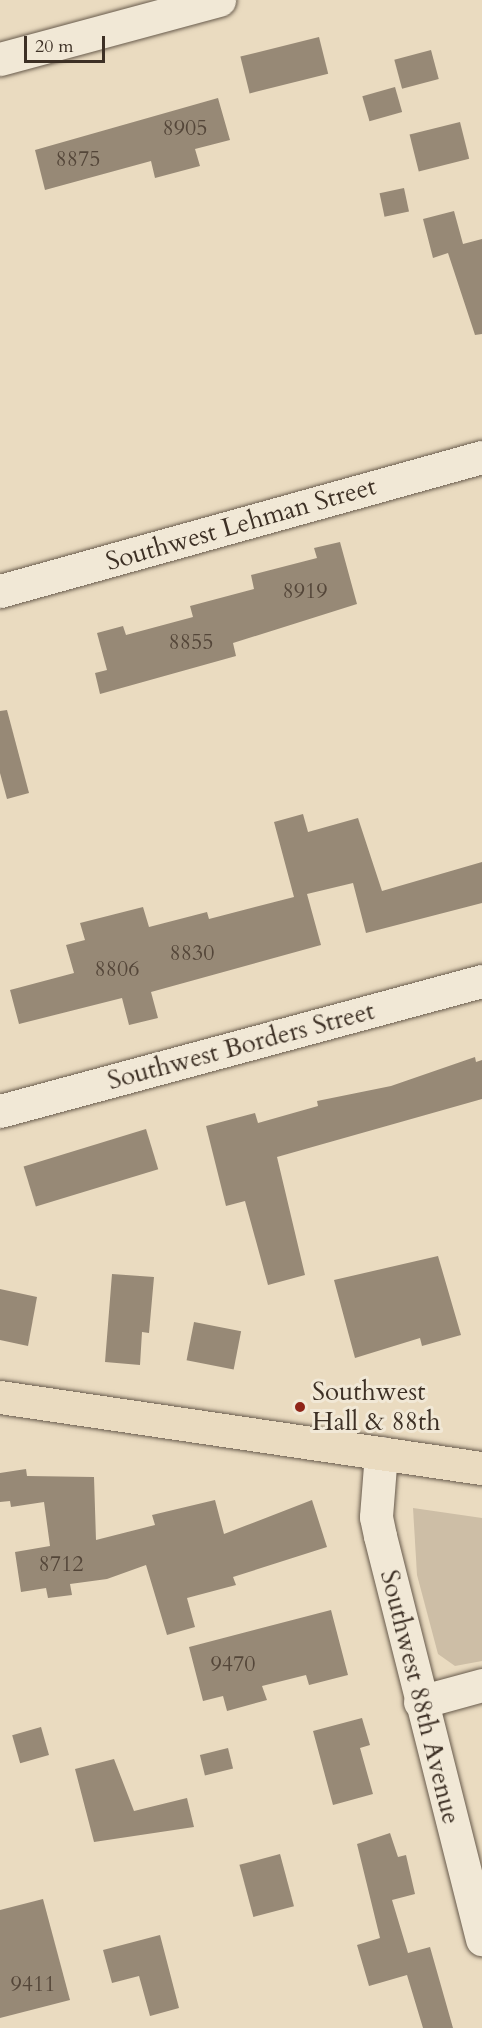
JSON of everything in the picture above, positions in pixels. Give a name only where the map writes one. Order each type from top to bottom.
[{"type":"main road","points":[[0,1398],[482,1468]]},
{"type":"street","points":[[0,58],[219,0]]},
{"type":"street","name":"Southwest Lehman Street","points":[[0,591],[482,457]]},
{"type":"street","name":"Southwest Borders Street","points":[[0,1111],[482,981]]},
{"type":"street","name":"Southwest 88th Avenue","points":[[381,1453],[376,1517],[420,1702],[482,1939]]},
{"type":"street","points":[[420,1702],[482,1684]]},
{"type":"shaded area","points":[[413,1508],[482,1518],[482,1661],[455,1666],[438,1654],[417,1575]]},
{"type":"building","points":[[319,37],[328,74],[250,93],[240,57]]},
{"type":"building","points":[[431,50],[439,79],[402,89],[394,60]]},
{"type":"building","points":[[395,87],[402,112],[369,121],[362,96]]},
{"type":"building","points":[[218,98],[230,140],[195,149],[200,166],[155,178],[151,161],[45,190],[35,150]]},
{"type":"building","points":[[460,122],[469,159],[419,171],[410,135]]},
{"type":"building","points":[[404,188],[409,211],[385,217],[380,193]]},
{"type":"building","points":[[454,211],[463,244],[482,239],[482,334],[475,335],[448,253],[433,258],[423,219]]},
{"type":"building","points":[[340,542],[357,604],[233,643],[236,656],[100,694],[95,673],[107,670],[97,633],[123,626],[126,635],[193,617],[190,606],[254,589],[251,575],[317,558],[314,548]]},
{"type":"building","points":[[7,710],[29,793],[7,799],[0,773],[0,711]]},
{"type":"building","points":[[303,814],[308,832],[358,818],[382,891],[482,862],[482,903],[366,933],[353,883],[307,894],[321,945],[151,992],[158,1018],[129,1025],[122,998],[19,1024],[10,990],[74,973],[66,945],[85,940],[80,923],[143,907],[149,927],[207,912],[209,919],[294,897],[274,822]]},
{"type":"building","points":[[475,1057],[476,1062],[482,1060],[482,1099],[277,1157],[305,1275],[268,1285],[245,1201],[226,1206],[206,1126],[255,1113],[258,1123],[318,1106],[317,1101],[391,1086]]},
{"type":"building","points":[[146,1129],[158,1169],[36,1207],[24,1166]]},
{"type":"building","points":[[438,1256],[461,1335],[422,1346],[420,1338],[355,1358],[334,1280]]},
{"type":"building","points":[[112,1274],[154,1277],[149,1333],[142,1332],[140,1365],[105,1362]]},
{"type":"building","points":[[0,1289],[37,1297],[28,1346],[0,1340]]},
{"type":"building","points":[[194,1322],[241,1331],[234,1369],[187,1360]]},
{"type":"building","points":[[26,1469],[27,1476],[94,1477],[96,1540],[155,1525],[152,1515],[215,1500],[224,1534],[312,1500],[327,1547],[233,1577],[236,1585],[187,1598],[195,1627],[167,1635],[146,1565],[107,1579],[70,1584],[72,1595],[48,1598],[46,1588],[21,1592],[15,1552],[50,1546],[44,1502],[11,1507],[10,1501],[0,1502],[0,1473]]},
{"type":"building","points":[[331,1610],[348,1675],[309,1685],[306,1675],[262,1686],[267,1700],[227,1711],[223,1696],[203,1701],[189,1647]]},
{"type":"building","points":[[362,1718],[370,1745],[360,1748],[373,1794],[333,1805],[313,1731]]},
{"type":"building","points":[[41,1727],[49,1755],[20,1763],[12,1735]]},
{"type":"building","points":[[228,1748],[233,1768],[205,1775],[200,1755]]},
{"type":"building","points":[[114,1759],[134,1811],[187,1798],[194,1827],[94,1842],[75,1769]]},
{"type":"building","points":[[390,1833],[398,1857],[406,1855],[415,1894],[392,1900],[408,1953],[430,1947],[453,2028],[423,2028],[407,1975],[369,1986],[357,1945],[380,1938],[357,1844]]},
{"type":"building","points":[[280,1854],[294,1906],[253,1917],[239,1865]]},
{"type":"building","points":[[43,1899],[70,2000],[0,2018],[0,1910]]},
{"type":"building","points":[[160,1935],[179,2008],[150,2016],[139,1976],[112,1983],[103,1950]]},
{"type":"place","name":"Southwest Hall & 88th","points":[[300,1407]]}]
